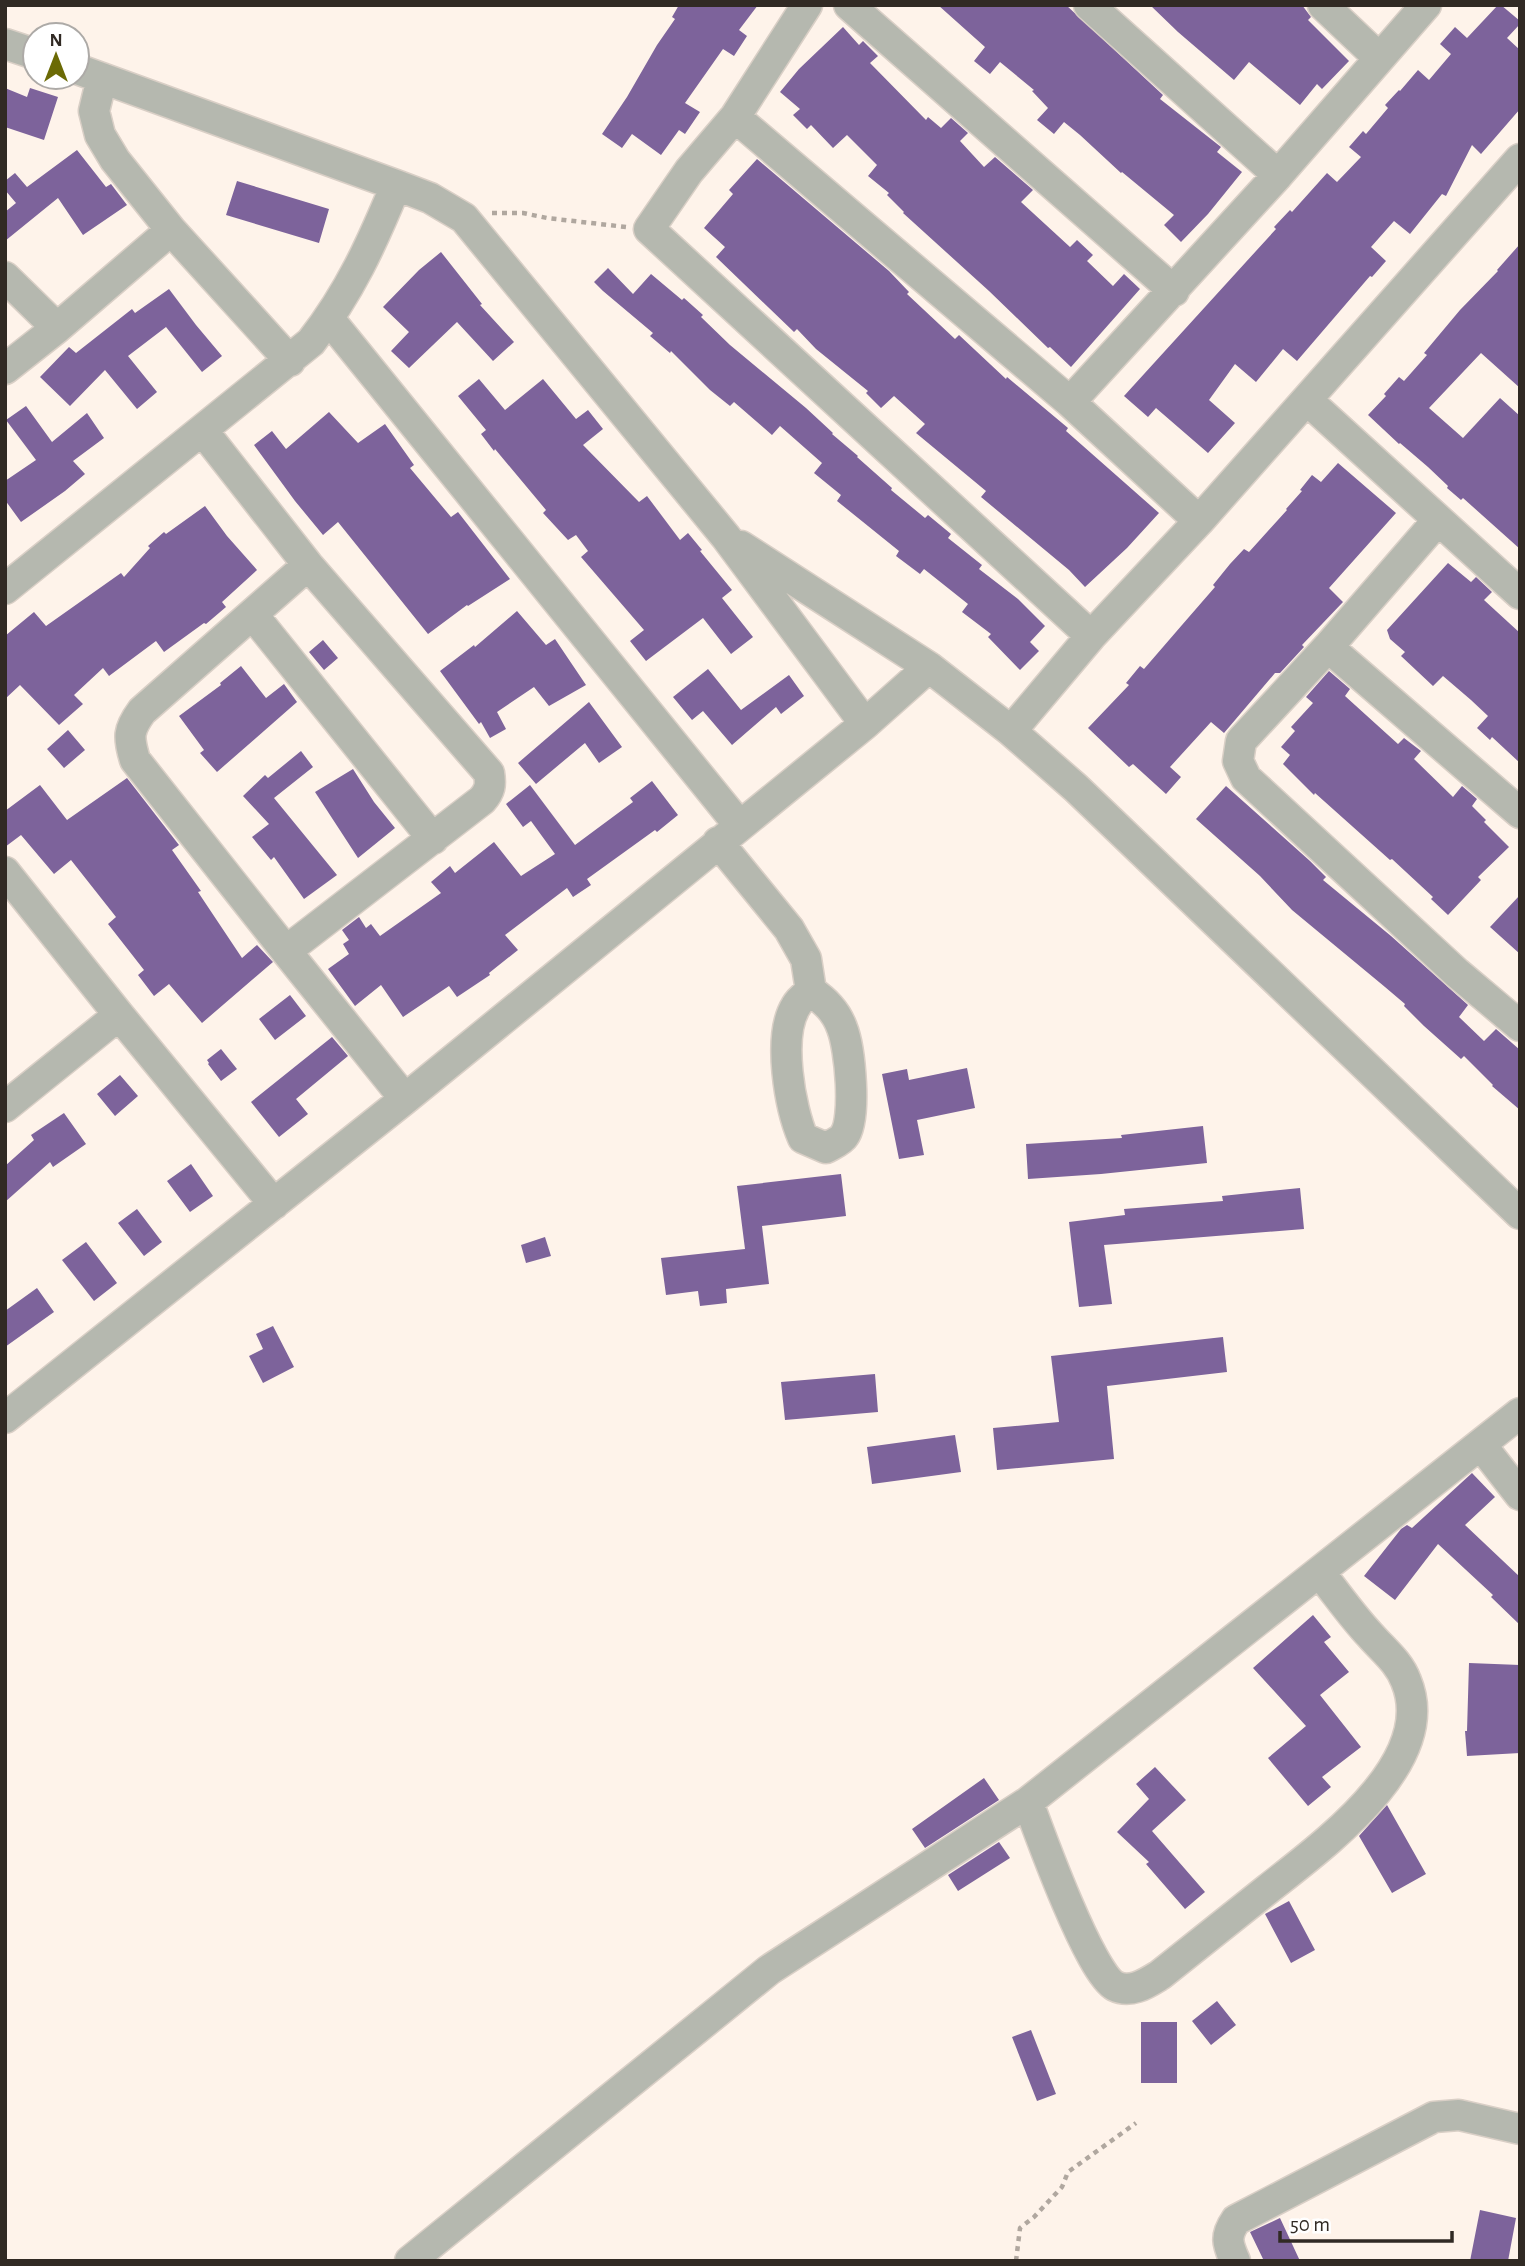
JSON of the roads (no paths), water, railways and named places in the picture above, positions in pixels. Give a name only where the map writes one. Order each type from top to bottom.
[{"type":"street","points":[[807,5],[735,117],[689,171],[649,229],[1091,636]]},
{"type":"street","points":[[849,5],[1174,291]]},
{"type":"street","points":[[1089,5],[1278,175]]},
{"type":"street","points":[[1323,5],[1379,58]]},
{"type":"street","points":[[1070,402],[1174,291],[1426,5]]},
{"type":"street","points":[[91,74],[430,198],[464,218],[726,537],[865,724]]},
{"type":"street","points":[[91,88],[100,135],[115,160],[171,230],[290,361]]},
{"type":"street","points":[[735,117],[1070,402],[1199,521]]},
{"type":"street","points":[[1012,731],[1091,636],[1199,521],[1520,159]]},
{"type":"street","points":[[5,589],[311,342],[329,319],[354,278],[396,185]]},
{"type":"street","points":[[5,369],[171,230]]},
{"type":"street","points":[[5,276],[57,328]]},
{"type":"street","points":[[329,319],[728,834],[806,959],[811,991]]},
{"type":"street","points":[[1307,400],[1520,594]]},
{"type":"street","points":[[203,431],[308,565],[489,773],[491,782],[489,793],[286,951]]},
{"type":"street","points":[[1438,520],[1328,648],[1241,741],[1238,761],[1246,778],[1457,973],[1520,1026]]},
{"type":"street","points":[[726,537],[929,667],[1012,731],[1076,788],[1520,1214]]},
{"type":"street","points":[[308,565],[142,711],[131,726],[130,744],[135,760],[405,1099]]},
{"type":"street","points":[[253,615],[433,839]]},
{"type":"street","points":[[1328,648],[1520,813]]},
{"type":"street","points":[[5,1418],[405,1099],[865,724],[929,667]]},
{"type":"street","points":[[5,872],[275,1204]]},
{"type":"street","points":[[5,1107],[119,1015]]},
{"type":"street","points":[[410,2261],[769,1970],[1028,1802],[1520,1413]]},
{"type":"street","points":[[1481,1445],[1520,1494]]},
{"type":"street","points":[[1028,1802],[1066,1901],[1103,1975],[1116,1987],[1137,1989],[1160,1975],[1353,1819],[1391,1773],[1405,1747],[1412,1727],[1412,1702],[1406,1681],[1395,1661],[1370,1635],[1320,1573]]},
{"type":"street","points":[[1235,2261],[1229,2247],[1228,2232],[1236,2220],[1434,2117],[1459,2115],[1520,2129]]}]
